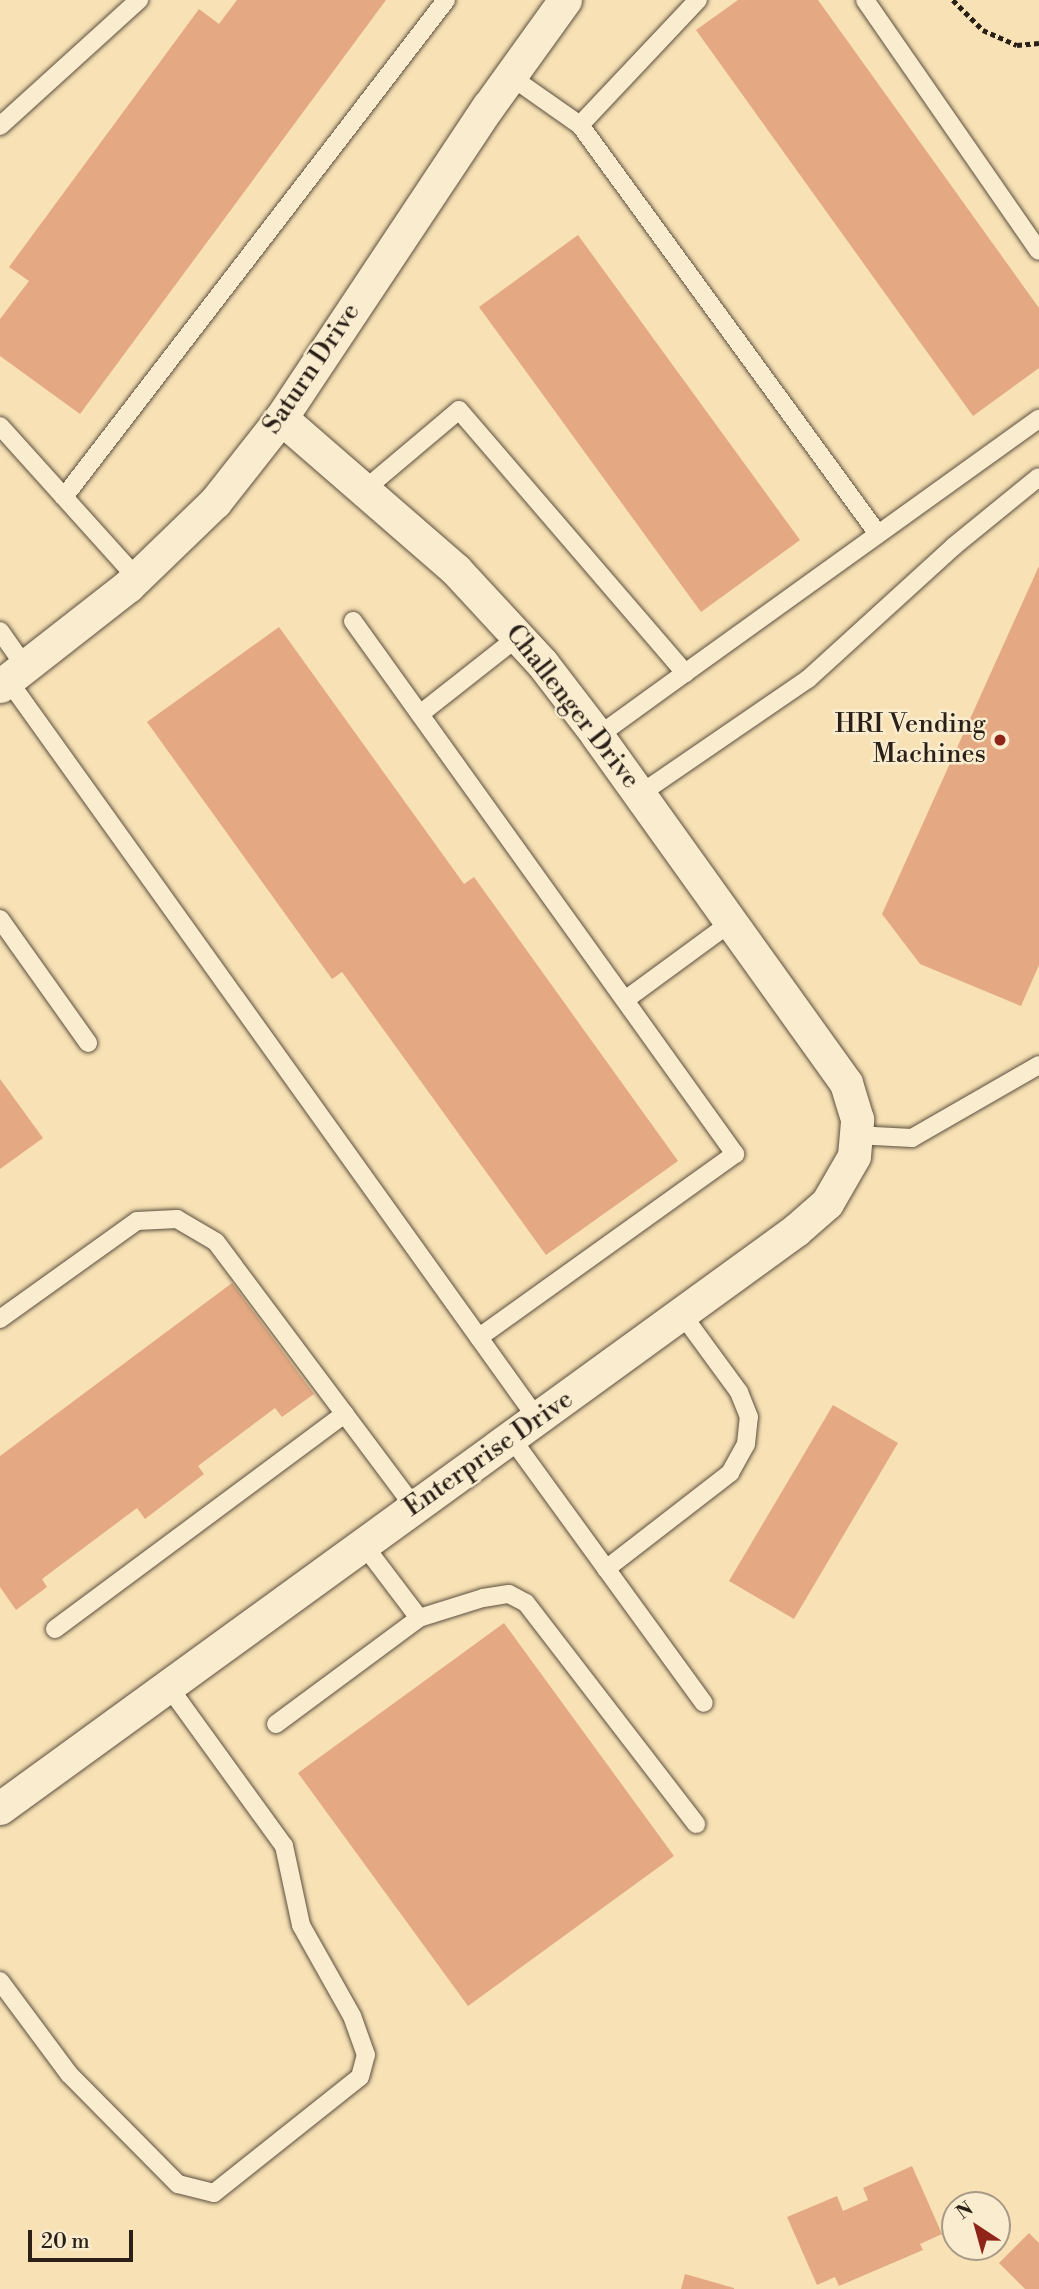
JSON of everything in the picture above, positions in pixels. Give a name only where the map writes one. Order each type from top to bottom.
[{"type":"street","name":"Saturn Drive","points":[[11,678],[137,578],[215,502],[281,418],[510,76],[565,0]]},
{"type":"street","name":"Challenger Drive","points":[[281,418],[456,570],[518,637],[598,736],[733,920],[816,1039]]},
{"type":"street","name":"Enterprise Drive","points":[[0,1808],[538,1420],[827,1203],[844,1180],[857,1119],[846,1083],[816,1039]]},
{"type":"lane","points":[[0,126],[139,0]]},
{"type":"lane","points":[[64,497],[446,0]]},
{"type":"lane","points":[[580,125],[698,0]]},
{"type":"lane","points":[[865,0],[1039,251]]},
{"type":"lane","points":[[510,76],[580,125],[878,534]]},
{"type":"lane","points":[[364,490],[460,410],[685,673]]},
{"type":"lane","points":[[598,736],[1039,419]]},
{"type":"lane","points":[[0,426],[137,578]]},
{"type":"lane","points":[[640,794],[808,679],[954,545],[1039,477]]},
{"type":"lane","points":[[353,621],[736,1154],[479,1337]]},
{"type":"lane","points":[[0,631],[11,678],[538,1420]]},
{"type":"lane","points":[[420,714],[518,637]]},
{"type":"lane","points":[[0,919],[88,1043]]},
{"type":"lane","points":[[625,1000],[733,920]]},
{"type":"lane","points":[[855,1135],[912,1138],[1039,1065]]},
{"type":"lane","points":[[0,1319],[137,1221],[177,1219],[216,1242],[414,1507]]},
{"type":"lane","points":[[606,1569],[730,1473],[746,1444],[750,1417],[739,1392],[682,1314]]},
{"type":"lane","points":[[55,1629],[345,1414]]},
{"type":"lane","points":[[512,1439],[704,1703]]},
{"type":"lane","points":[[363,1544],[419,1618]]},
{"type":"lane","points":[[276,1724],[419,1618],[483,1598],[509,1594],[526,1603],[696,1824]]},
{"type":"lane","points":[[0,1981],[69,2074],[178,2184],[214,2193],[360,2077],[366,2055],[352,2016],[301,1925],[284,1846],[168,1686]]},
{"type":"path","points":[[953,0],[983,30],[1017,45],[1039,43]]},
{"type":"building","points":[[237,0],[386,0],[80,414],[0,356],[0,319],[29,281],[9,267],[199,9],[219,24]]},
{"type":"building","points":[[738,0],[818,0],[1039,308],[1039,368],[973,416],[696,30]]},
{"type":"building","points":[[578,235],[800,540],[701,612],[479,307]]},
{"type":"building","name":"HRI Vending Machines","points":[[1039,566],[1039,965],[1021,1006],[920,964],[882,914]]},
{"type":"building","points":[[279,627],[464,884],[474,877],[678,1161],[546,1255],[342,972],[332,979],[147,722]]},
{"type":"building","points":[[0,1079],[43,1138],[0,1169]]},
{"type":"building","points":[[232,1283],[314,1394],[282,1417],[275,1408],[198,1466],[204,1474],[145,1519],[137,1508],[42,1579],[47,1587],[16,1610],[0,1587],[0,1456]]},
{"type":"building","points":[[833,1405],[898,1443],[794,1619],[729,1581]]},
{"type":"building","points":[[504,1623],[674,1856],[468,2006],[298,1773]]},
{"type":"building","points":[[912,2166],[941,2234],[920,2244],[923,2250],[839,2286],[835,2277],[817,2285],[787,2217],[837,2196],[843,2211],[868,2200],[863,2188]]},
{"type":"building","points":[[1029,2233],[1039,2243],[1039,2289],[1025,2289],[999,2263],[1011,2261],[1011,2251]]},
{"type":"building","points":[[685,2274],[734,2288],[734,2289],[681,2289]]},
{"type":"place","name":"HRI Vending Machines","points":[[1000,740]]}]
